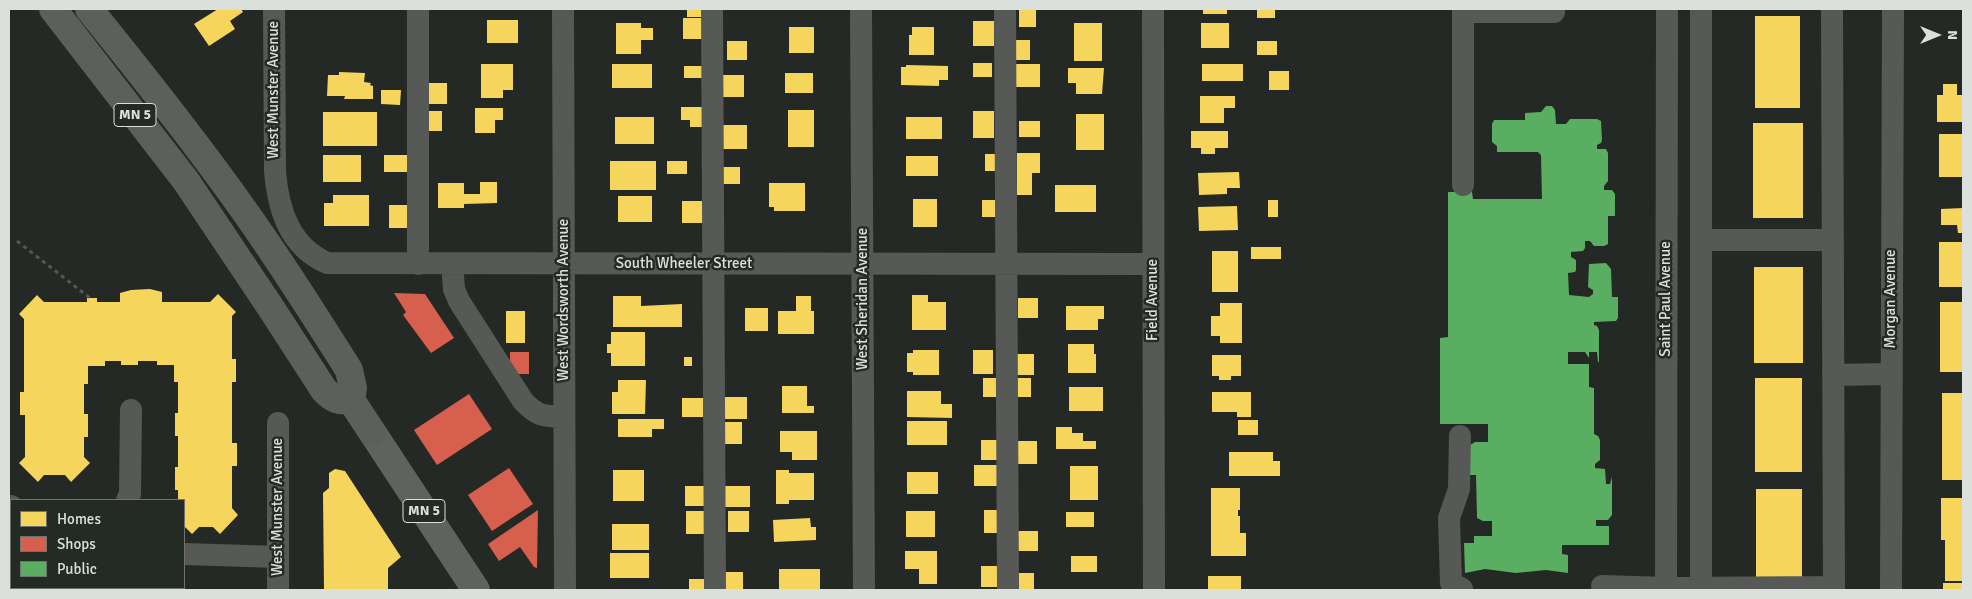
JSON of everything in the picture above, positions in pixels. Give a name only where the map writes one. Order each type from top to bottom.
[{"type":"highway","name":"MN 5","points":[[53,9],[186,181],[324,390],[332,398],[342,401],[351,400]]},
{"type":"highway","name":"MN 5","points":[[89,9],[238,201],[349,370],[353,388],[351,400],[372,432]]},
{"type":"main road","name":"MN 5","points":[[372,432],[476,590]]},
{"type":"street","name":"West Munster Avenue","points":[[274,9],[275,171]]},
{"type":"street","points":[[418,9],[418,264]]},
{"type":"street","name":"West Wordsworth Avenue","points":[[563,9],[565,590]]},
{"type":"street","points":[[712,9],[715,590]]},
{"type":"street","name":"West Sheridan Avenue","points":[[861,9],[864,590]]},
{"type":"street","points":[[1005,9],[1008,590]]},
{"type":"street","name":"Field Avenue","points":[[1153,9],[1154,590]]},
{"type":"street","name":"Saint Paul Avenue","points":[[1666,589],[1667,9]]},
{"type":"street","points":[[1701,9],[1701,589]]},
{"type":"street","points":[[1602,586],[1666,589],[1834,586],[1832,9]]},
{"type":"street","name":"Morgan Avenue","points":[[1891,590],[1890,374],[1893,9]]},
{"type":"street","points":[[1463,186],[1463,12],[1554,12]]},
{"type":"street","name":"South Wheeler Street","points":[[275,171],[277,196],[282,214],[297,240],[318,259],[327,264],[1153,264]]},
{"type":"street","points":[[1701,240],[1833,240]]},
{"type":"street","points":[[452,264],[454,289],[460,301],[523,401],[542,416],[563,417]]},
{"type":"street","points":[[1833,375],[1890,374]]},
{"type":"street","points":[[128,499],[130,494],[131,410]]},
{"type":"street","name":"West Munster Avenue","points":[[278,423],[278,590]]},
{"type":"street","points":[[1460,436],[1459,489],[1450,518],[1451,583],[1462,589]]},
{"type":"street","points":[[185,554],[278,557]]},
{"type":"path","points":[[17,241],[90,298]]},
{"type":"building: Homes","points":[[218,9],[241,9],[243,12],[230,21],[235,29],[209,46],[194,24]]},
{"type":"building: Homes","points":[[687,9],[702,9],[702,17],[687,17]]},
{"type":"building: Homes","points":[[1019,9],[1036,9],[1036,27],[1019,27]]},
{"type":"building: Homes","points":[[1203,9],[1227,9],[1227,14],[1203,14]]},
{"type":"building: Homes","points":[[1257,9],[1275,9],[1275,18],[1257,18]]},
{"type":"building: Homes","points":[[1755,16],[1800,16],[1800,108],[1755,108]]},
{"type":"building: Homes","points":[[683,18],[702,18],[702,39],[683,39]]},
{"type":"building: Homes","points":[[487,20],[518,20],[518,43],[487,43]]},
{"type":"building: Homes","points":[[973,21],[994,21],[994,46],[973,46]]},
{"type":"building: Homes","points":[[616,23],[641,23],[641,28],[653,28],[653,40],[641,40],[641,54],[616,54]]},
{"type":"building: Homes","points":[[1074,23],[1102,23],[1102,61],[1074,61]]},
{"type":"building: Homes","points":[[1201,23],[1229,23],[1229,48],[1201,48]]},
{"type":"building: Homes","points":[[789,27],[814,27],[814,53],[789,53]]},
{"type":"building: Homes","points":[[912,27],[934,27],[934,55],[909,55],[909,35],[912,35]]},
{"type":"building: Homes","points":[[1015,40],[1030,40],[1030,60],[1015,60]]},
{"type":"building: Homes","points":[[727,41],[747,41],[747,60],[727,60]]},
{"type":"building: Homes","points":[[1257,41],[1277,41],[1277,55],[1257,55]]},
{"type":"building: Homes","points":[[973,63],[992,63],[992,77],[973,77]]},
{"type":"building: Homes","points":[[481,64],[513,64],[513,90],[503,90],[503,98],[481,98]]},
{"type":"building: Homes","points":[[612,64],[652,64],[652,88],[612,88]]},
{"type":"building: Homes","points":[[1014,64],[1040,64],[1040,87],[1014,87]]},
{"type":"building: Homes","points":[[1202,64],[1243,64],[1243,81],[1202,81]]},
{"type":"building: Homes","points":[[906,65],[948,66],[948,80],[939,80],[939,86],[901,85],[901,67],[906,67]]},
{"type":"building: Homes","points":[[684,66],[703,66],[703,78],[684,78]]},
{"type":"building: Homes","points":[[1068,68],[1104,68],[1102,94],[1076,94],[1076,83],[1068,83]]},
{"type":"building: Homes","points":[[1269,71],[1289,71],[1289,90],[1269,90]]},
{"type":"building: Homes","points":[[339,72],[365,73],[364,82],[371,83],[370,85],[373,86],[373,99],[344,99],[345,96],[327,96],[328,75],[339,75]]},
{"type":"building: Homes","points":[[785,73],[813,73],[813,93],[785,93]]},
{"type":"building: Homes","points":[[720,75],[744,75],[744,97],[720,97]]},
{"type":"building: Homes","points":[[427,83],[447,83],[447,104],[427,104]]},
{"type":"building: Homes","points":[[1943,84],[1957,84],[1957,95],[1963,95],[1963,122],[1937,122],[1937,95],[1943,95]]},
{"type":"building: Homes","points":[[381,90],[401,90],[400,105],[381,104]]},
{"type":"building: Homes","points":[[1200,96],[1235,96],[1235,108],[1224,108],[1224,123],[1200,123]]},
{"type":"building: Homes","points":[[681,107],[703,107],[703,127],[690,127],[690,120],[681,120]]},
{"type":"building: Homes","points":[[475,108],[503,108],[503,120],[495,120],[495,133],[475,133]]},
{"type":"building: Homes","points":[[788,110],[814,110],[814,147],[788,147]]},
{"type":"building: Homes","points":[[425,111],[442,111],[442,131],[425,131]]},
{"type":"building: Homes","points":[[973,111],[994,111],[994,138],[973,138]]},
{"type":"building: Homes","points":[[323,112],[377,112],[377,146],[323,146]]},
{"type":"building: Homes","points":[[1076,114],[1104,114],[1104,150],[1076,150]]},
{"type":"building: Homes","points":[[615,117],[654,117],[654,144],[615,144]]},
{"type":"building: Homes","points":[[906,117],[942,117],[942,139],[906,139]]},
{"type":"building: Homes","points":[[1019,121],[1040,121],[1040,137],[1019,137]]},
{"type":"building: Homes","points":[[1753,123],[1803,123],[1803,218],[1753,218]]},
{"type":"building: Homes","points":[[722,125],[747,125],[747,149],[722,149]]},
{"type":"building: Homes","points":[[1191,131],[1228,131],[1228,148],[1215,148],[1215,154],[1201,154],[1201,148],[1191,148]]},
{"type":"building: Homes","points":[[1939,134],[1963,134],[1963,177],[1939,177]]},
{"type":"building: Homes","points":[[1017,153],[1040,153],[1040,173],[1032,173],[1032,195],[1017,195]]},
{"type":"building: Homes","points":[[985,154],[998,154],[998,171],[985,171]]},
{"type":"building: Homes","points":[[323,155],[361,155],[361,182],[323,182]]},
{"type":"building: Homes","points":[[384,155],[408,155],[408,172],[384,172]]},
{"type":"building: Homes","points":[[906,156],[938,156],[938,176],[906,176]]},
{"type":"building: Homes","points":[[610,161],[656,161],[656,190],[610,190]]},
{"type":"building: Homes","points":[[667,161],[687,161],[687,174],[667,174]]},
{"type":"building: Homes","points":[[721,167],[740,167],[740,184],[721,184]]},
{"type":"building: Homes","points":[[1239,172],[1240,188],[1227,188],[1227,194],[1199,195],[1198,173]]},
{"type":"building: Homes","points":[[480,182],[497,182],[497,203],[464,204],[464,208],[438,208],[438,183],[464,183],[464,194],[480,194]]},
{"type":"building: Homes","points":[[769,183],[805,183],[805,211],[774,211],[774,207],[769,207]]},
{"type":"building: Homes","points":[[1055,185],[1096,185],[1096,212],[1055,212]]},
{"type":"building: Homes","points":[[333,195],[369,195],[369,226],[324,226],[324,203],[333,203]]},
{"type":"building: Homes","points":[[618,196],[652,196],[652,222],[618,222]]},
{"type":"building: Homes","points":[[913,199],[937,199],[937,227],[913,227]]},
{"type":"building: Homes","points":[[982,200],[996,200],[996,217],[982,217]]},
{"type":"building: Homes","points":[[1268,200],[1278,200],[1278,217],[1268,217]]},
{"type":"building: Homes","points":[[682,201],[704,201],[704,223],[682,223]]},
{"type":"building: Homes","points":[[389,205],[410,205],[410,228],[389,228]]},
{"type":"building: Homes","points":[[1237,206],[1238,230],[1199,231],[1198,207]]},
{"type":"building: Homes","points":[[1963,208],[1963,233],[1958,233],[1957,225],[1941,225],[1941,209]]},
{"type":"building: Homes","points":[[1939,242],[1963,242],[1963,287],[1939,287]]},
{"type":"building: Homes","points":[[1251,247],[1281,247],[1281,259],[1251,259]]},
{"type":"building: Homes","points":[[1212,251],[1238,251],[1238,292],[1212,292]]},
{"type":"building: Homes","points":[[1754,267],[1803,267],[1803,363],[1754,363]]},
{"type":"building: Homes","points":[[150,289],[162,292],[162,302],[210,302],[218,294],[236,312],[232,316],[232,359],[236,359],[236,382],[232,382],[232,443],[237,443],[237,466],[232,466],[232,508],[238,515],[220,534],[213,527],[199,527],[192,534],[185,527],[185,499],[178,499],[178,490],[175,490],[175,467],[178,467],[178,436],[175,436],[175,413],[178,413],[178,382],[174,382],[174,365],[157,365],[157,361],[138,361],[138,365],[121,365],[121,361],[105,361],[105,366],[88,366],[88,384],[84,384],[84,414],[88,414],[88,437],[84,437],[84,457],[90,463],[71,482],[65,475],[44,475],[38,482],[19,463],[25,457],[25,415],[20,415],[20,392],[24,392],[24,319],[19,314],[37,295],[44,302],[87,302],[87,298],[97,298],[97,302],[120,302],[120,293],[131,290]]},
{"type":"building: Homes","points":[[912,295],[928,295],[928,302],[946,302],[946,330],[912,330]]},
{"type":"building: Homes","points":[[613,296],[641,296],[641,306],[682,304],[682,327],[613,327]]},
{"type":"building: Homes","points":[[796,296],[811,296],[811,311],[814,311],[814,334],[778,334],[778,311],[796,311]]},
{"type":"building: Homes","points":[[1018,298],[1038,298],[1038,318],[1018,318]]},
{"type":"building: Homes","points":[[1940,302],[1963,302],[1963,372],[1940,372]]},
{"type":"building: Homes","points":[[1220,303],[1242,303],[1242,343],[1220,343],[1220,336],[1211,336],[1211,316],[1220,316]]},
{"type":"building: Homes","points":[[1066,306],[1104,306],[1104,319],[1098,319],[1098,330],[1066,330]]},
{"type":"building: Homes","points":[[745,308],[768,308],[768,331],[745,331]]},
{"type":"building: Homes","points":[[506,311],[525,311],[525,343],[506,343]]},
{"type":"building: Homes","points":[[611,332],[645,332],[645,366],[611,366],[611,353],[607,353],[607,344],[611,344]]},
{"type":"building: Homes","points":[[1068,344],[1094,344],[1096,373],[1068,373]]},
{"type":"building: Homes","points":[[913,350],[939,350],[939,375],[913,375],[913,372],[907,372],[907,353],[913,353]]},
{"type":"building: Homes","points":[[973,350],[993,350],[993,374],[973,374]]},
{"type":"building: Homes","points":[[1016,354],[1034,354],[1034,375],[1016,375]]},
{"type":"building: Homes","points":[[1212,355],[1241,355],[1241,376],[1231,376],[1231,380],[1219,380],[1219,376],[1212,376]]},
{"type":"building: Homes","points":[[684,357],[692,357],[692,366],[684,366]]},
{"type":"building: Homes","points":[[983,378],[998,378],[998,397],[983,397]]},
{"type":"building: Homes","points":[[1015,378],[1031,378],[1031,397],[1015,397]]},
{"type":"building: Homes","points":[[1755,378],[1802,378],[1802,472],[1755,472]]},
{"type":"building: Homes","points":[[618,380],[646,380],[645,414],[612,414],[612,392],[618,392]]},
{"type":"building: Homes","points":[[782,386],[807,386],[807,406],[814,406],[814,413],[782,413]]},
{"type":"building: Homes","points":[[1069,387],[1103,387],[1103,411],[1069,411]]},
{"type":"building: Homes","points":[[907,391],[941,391],[941,404],[952,404],[952,418],[907,417]]},
{"type":"building: Homes","points":[[1212,392],[1251,392],[1251,417],[1237,417],[1237,412],[1212,412]]},
{"type":"building: Homes","points":[[1942,393],[1963,393],[1963,480],[1942,480]]},
{"type":"building: Homes","points":[[723,397],[747,397],[747,419],[723,419]]},
{"type":"building: Homes","points":[[682,398],[703,398],[703,417],[682,417]]},
{"type":"building: Homes","points":[[618,419],[664,419],[664,429],[652,429],[652,437],[618,437]]},
{"type":"building: Homes","points":[[1238,420],[1258,420],[1258,435],[1238,435]]},
{"type":"building: Homes","points":[[907,421],[947,421],[947,445],[907,445]]},
{"type":"building: Homes","points":[[724,422],[742,422],[742,444],[724,444]]},
{"type":"building: Homes","points":[[1056,427],[1072,427],[1072,433],[1083,433],[1083,441],[1096,441],[1096,449],[1056,449]]},
{"type":"building: Homes","points":[[780,431],[817,431],[817,460],[792,460],[792,452],[780,452]]},
{"type":"building: Homes","points":[[981,440],[998,440],[998,460],[981,460]]},
{"type":"building: Homes","points":[[1016,441],[1037,441],[1037,464],[1016,464]]},
{"type":"building: Homes","points":[[1229,452],[1273,452],[1273,461],[1280,461],[1280,476],[1229,476]]},
{"type":"building: Homes","points":[[974,465],[1000,465],[1000,486],[974,486]]},
{"type":"building: Homes","points":[[1070,466],[1098,466],[1098,500],[1070,500]]},
{"type":"building: Homes","points":[[335,469],[345,471],[401,557],[388,568],[388,590],[324,590],[323,493],[329,488],[329,473]]},
{"type":"building: Homes","points":[[613,470],[644,470],[644,501],[613,501]]},
{"type":"building: Homes","points":[[776,470],[789,470],[789,473],[814,473],[814,500],[789,500],[789,504],[776,504]]},
{"type":"building: Homes","points":[[907,472],[938,472],[938,494],[907,494]]},
{"type":"building: Homes","points":[[685,486],[706,486],[706,506],[685,506]]},
{"type":"building: Homes","points":[[725,486],[750,486],[750,507],[725,507]]},
{"type":"building: Homes","points":[[1211,488],[1240,488],[1240,510],[1238,510],[1238,516],[1240,516],[1240,533],[1246,533],[1246,556],[1211,556]]},
{"type":"building: Homes","points":[[1756,489],[1802,489],[1802,583],[1756,583]]},
{"type":"building: Homes","points":[[1941,498],[1963,498],[1963,581],[1945,581],[1945,540],[1941,540]]},
{"type":"building: Homes","points":[[984,510],[999,510],[999,533],[984,533]]},
{"type":"building: Homes","points":[[686,511],[705,511],[705,534],[686,534]]},
{"type":"building: Homes","points":[[728,511],[749,511],[749,532],[728,532]]},
{"type":"building: Homes","points":[[906,511],[935,511],[935,537],[906,537]]},
{"type":"building: Homes","points":[[1066,512],[1094,512],[1094,527],[1066,527]]},
{"type":"building: Homes","points":[[810,518],[811,527],[816,527],[816,540],[774,542],[773,520]]},
{"type":"building: Homes","points":[[612,524],[649,524],[649,550],[612,550]]},
{"type":"building: Homes","points":[[1016,531],[1038,531],[1038,551],[1016,551]]},
{"type":"building: Homes","points":[[905,551],[937,551],[937,584],[919,584],[919,569],[905,569]]},
{"type":"building: Homes","points":[[610,553],[649,553],[649,578],[610,578]]},
{"type":"building: Homes","points":[[1071,556],[1097,556],[1097,572],[1071,572]]},
{"type":"building: Homes","points":[[981,566],[999,566],[999,587],[981,587]]},
{"type":"building: Homes","points":[[779,569],[820,569],[820,590],[779,590]]},
{"type":"building: Homes","points":[[725,572],[743,572],[743,590],[725,590]]},
{"type":"building: Homes","points":[[1019,573],[1034,573],[1034,590],[1019,590]]},
{"type":"building: Homes","points":[[1208,576],[1241,576],[1241,590],[1208,590]]},
{"type":"building: Homes","points":[[689,579],[705,579],[705,590],[689,590]]},
{"type":"building: Homes","points":[[1943,583],[1963,583],[1963,590],[1943,590]]},
{"type":"building: Homes","points":[[48,589],[95,589],[95,590]]},
{"type":"building: Shops","points":[[394,293],[425,294],[454,338],[431,353],[403,315],[406,312]]},
{"type":"building: Shops","points":[[510,352],[529,352],[529,374],[510,374]]},
{"type":"building: Shops","points":[[469,394],[492,429],[437,465],[414,430]]},
{"type":"building: Shops","points":[[509,468],[533,504],[492,531],[468,495]]},
{"type":"building: Shops","points":[[538,510],[537,568],[534,567],[520,547],[499,561],[488,544]]},
{"type":"building: Public","points":[[1546,106],[1552,106],[1555,110],[1556,124],[1566,124],[1570,119],[1597,119],[1601,121],[1602,140],[1597,145],[1597,149],[1606,149],[1608,153],[1608,181],[1604,186],[1604,190],[1612,190],[1615,194],[1615,216],[1608,216],[1608,244],[1594,246],[1590,241],[1585,241],[1583,251],[1571,252],[1571,257],[1576,260],[1576,270],[1575,272],[1568,273],[1569,295],[1589,297],[1593,294],[1593,290],[1588,287],[1589,264],[1606,263],[1611,269],[1612,297],[1618,297],[1618,318],[1616,321],[1594,322],[1594,325],[1599,330],[1599,362],[1597,352],[1589,352],[1589,358],[1585,352],[1568,352],[1568,364],[1589,364],[1589,387],[1594,388],[1594,434],[1600,440],[1600,460],[1595,464],[1595,468],[1605,469],[1606,484],[1610,484],[1612,477],[1612,515],[1608,520],[1596,520],[1596,526],[1609,526],[1609,545],[1562,545],[1562,554],[1568,555],[1568,573],[1546,570],[1516,573],[1485,569],[1465,573],[1464,543],[1474,543],[1474,536],[1492,536],[1492,521],[1483,521],[1477,518],[1476,475],[1469,475],[1470,445],[1475,442],[1488,442],[1488,424],[1440,424],[1440,338],[1448,337],[1448,192],[1472,192],[1473,199],[1542,199],[1541,155],[1538,152],[1497,152],[1497,146],[1492,142],[1492,124],[1494,120],[1525,120],[1525,113],[1541,112]]}]
